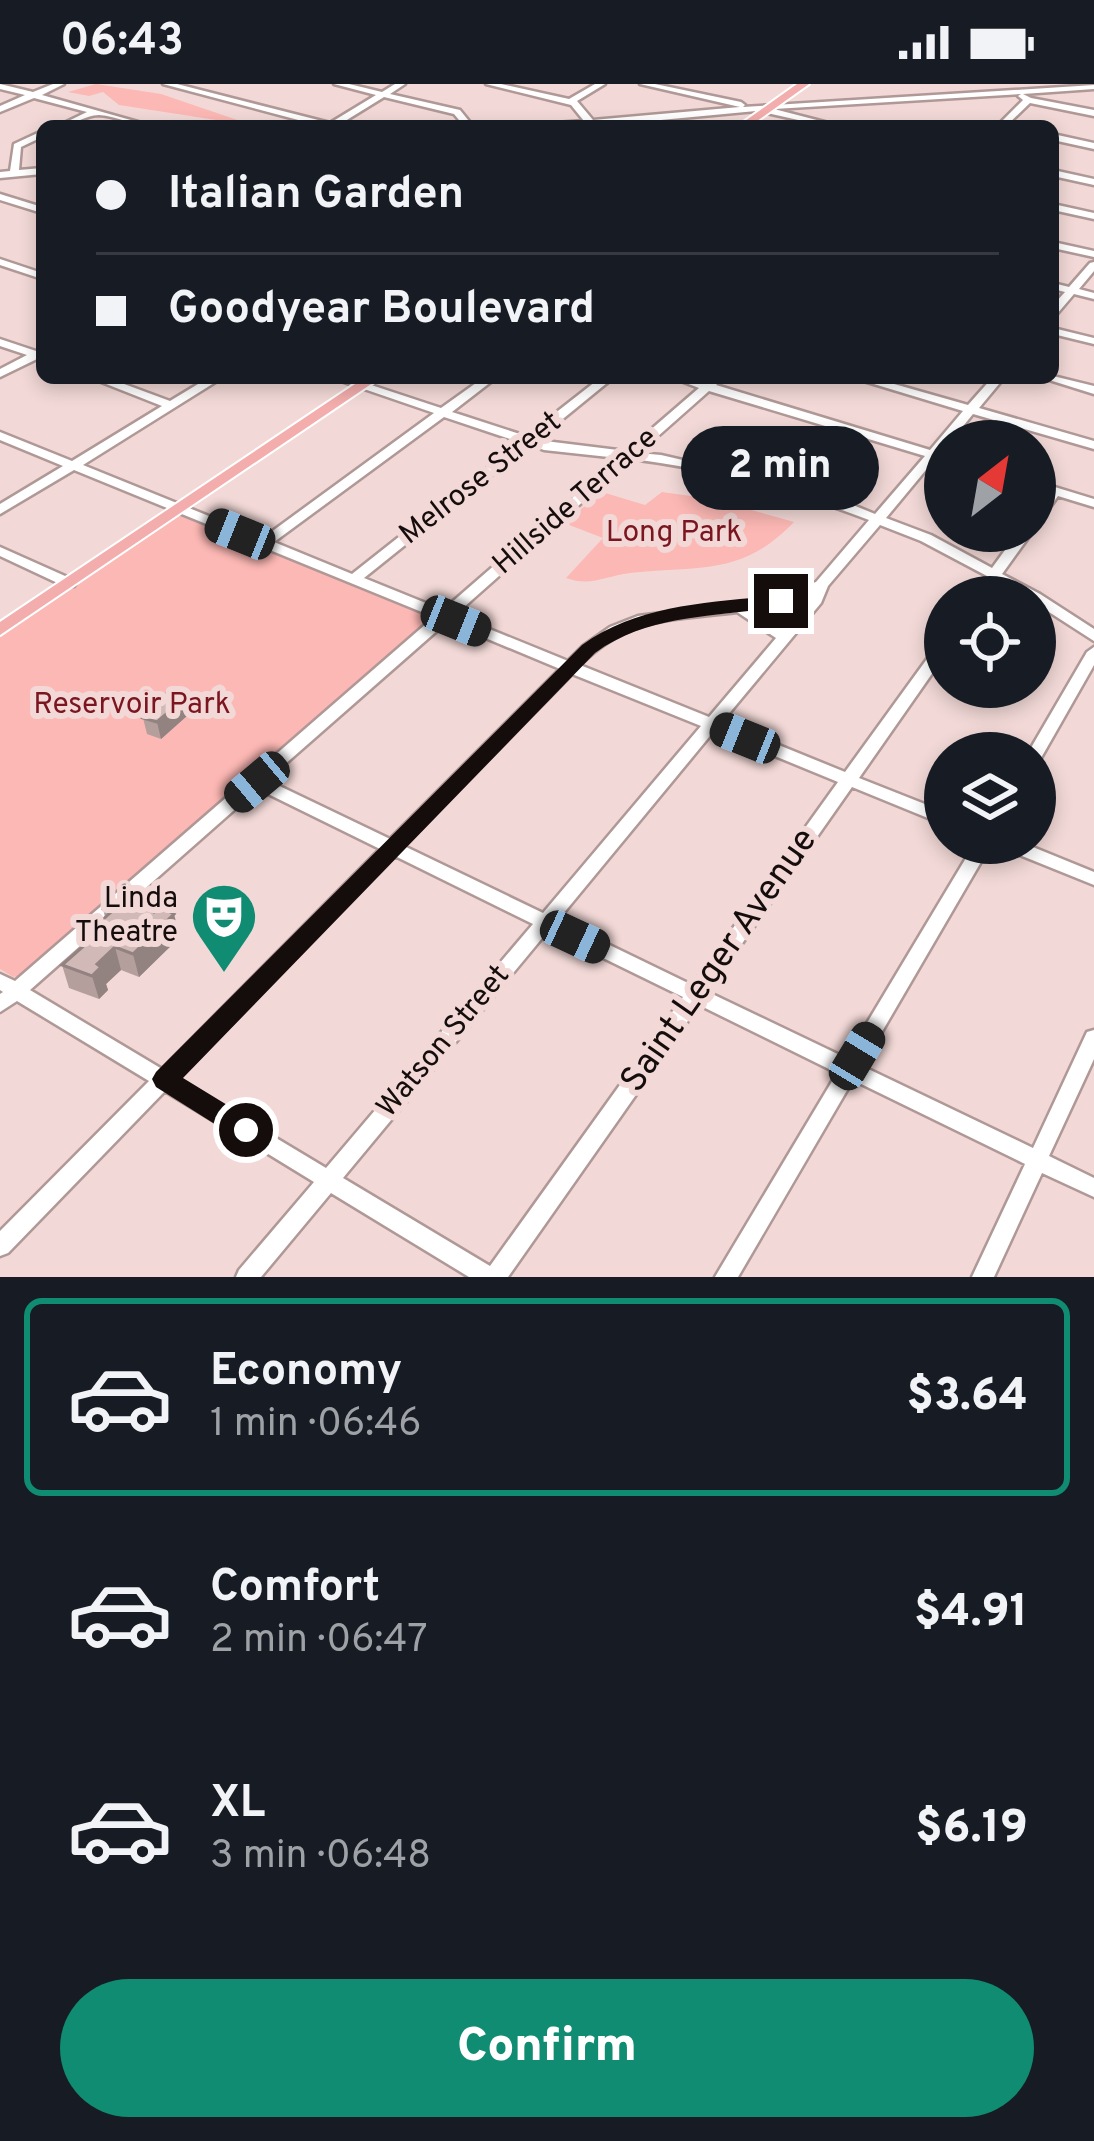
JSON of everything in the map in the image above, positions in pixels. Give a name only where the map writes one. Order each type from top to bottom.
[{"type":"main road","points":[[755,120],[804,84]]},
{"type":"main road","points":[[0,631],[364,384]]},
{"type":"street","points":[[0,109],[60,84]]},
{"type":"street","points":[[166,84],[307,120]]},
{"type":"street","points":[[338,84],[460,114],[465,120]]},
{"type":"street","points":[[341,120],[401,84]]},
{"type":"street","points":[[490,84],[570,102],[587,120]]},
{"type":"street","points":[[570,102],[601,84]]},
{"type":"street","points":[[644,84],[802,120]]},
{"type":"street","points":[[698,96],[717,84]]},
{"type":"street","points":[[0,86],[127,120]]},
{"type":"street","points":[[672,120],[1094,87]]},
{"type":"street","points":[[1016,92],[1028,100],[1094,113]]},
{"type":"street","points":[[1006,120],[1028,100]]},
{"type":"street","points":[[76,120],[96,111]]},
{"type":"street","points":[[767,114],[778,120]]},
{"type":"street","points":[[14,174],[16,146],[36,137]]},
{"type":"street","points":[[1059,138],[1094,146]]},
{"type":"street","points":[[0,175],[36,172]]},
{"type":"street","points":[[1059,174],[1094,182]]},
{"type":"street","points":[[0,197],[36,208]]},
{"type":"street","points":[[1059,208],[1094,216]]},
{"type":"street","points":[[1059,246],[1094,254]]},
{"type":"street","points":[[0,262],[36,274]]},
{"type":"street","points":[[1059,305],[1094,265]]},
{"type":"street","points":[[1059,288],[1094,296]]},
{"type":"street","points":[[1059,332],[1094,341]]},
{"type":"street","points":[[0,341],[36,354]]},
{"type":"street","points":[[0,374],[36,357]]},
{"type":"street","points":[[1059,381],[1094,390]]},
{"type":"street","points":[[113,384],[170,405]]},
{"type":"street","points":[[0,510],[206,384]]},
{"type":"street","points":[[372,384],[529,442],[631,455],[770,482],[880,518],[1002,576]]},
{"type":"street","points":[[264,544],[482,384]]},
{"type":"street","name":"Melrose Street","points":[[353,580],[600,384]]},
{"type":"street","name":"Hillside Terrace","points":[[5,993],[257,782],[710,384]]},
{"type":"street","points":[[718,384],[924,451]]},
{"type":"street","points":[[881,384],[1094,445]]},
{"type":"street","name":"Watson Street","points":[[964,420],[993,384]]},
{"type":"street","points":[[0,436],[924,810]]},
{"type":"street","name":"Watson Street","points":[[247,1277],[816,601],[821,584],[924,472]]},
{"type":"street","points":[[1056,492],[1094,502]]},
{"type":"street","points":[[0,551],[69,584]]},
{"type":"street","points":[[993,576],[1011,552]]},
{"type":"street","points":[[0,1246],[570,667],[609,634],[644,619],[688,610],[740,609],[781,601],[821,584]]},
{"type":"street","points":[[740,609],[784,637]]},
{"type":"street","points":[[1056,611],[1094,636]]},
{"type":"street","points":[[1048,732],[1094,652]]},
{"type":"street","name":"Saint Leger Avenue","points":[[491,1277],[924,674]]},
{"type":"street","points":[[257,782],[1094,1188]]},
{"type":"street","points":[[1056,863],[1094,879]]},
{"type":"street","points":[[726,1277],[972,864]]},
{"type":"street","points":[[5,993],[165,1079],[491,1277]]},
{"type":"street","points":[[983,1277],[1094,1038]]},
{"type":"green space","points":[[96,84],[161,94],[237,120],[119,105],[103,92],[89,96],[68,92]]},
{"type":"green space","name":"Long Park","points":[[602,492],[645,505],[662,492],[712,499],[794,522],[756,552],[718,565],[591,581],[566,578],[603,538],[564,523]]},
{"type":"green space","name":"Reservoir Park","points":[[183,513],[431,614],[429,622],[24,975],[13,977],[0,969],[0,635]]},
{"type":"building","points":[[169,691],[185,698],[157,722],[143,718]]},
{"type":"building","points":[[124,899],[154,912],[161,907],[174,914],[133,954],[115,947],[92,976],[62,965],[95,936],[89,932],[110,913],[103,909],[109,902],[116,906]]},
{"type":"place","name":"Linda Theatre","points":[[224,975]]},
{"type":"route","points":[[246,1130],[165,1079],[588,649],[615,630],[661,614],[781,601]]}]
